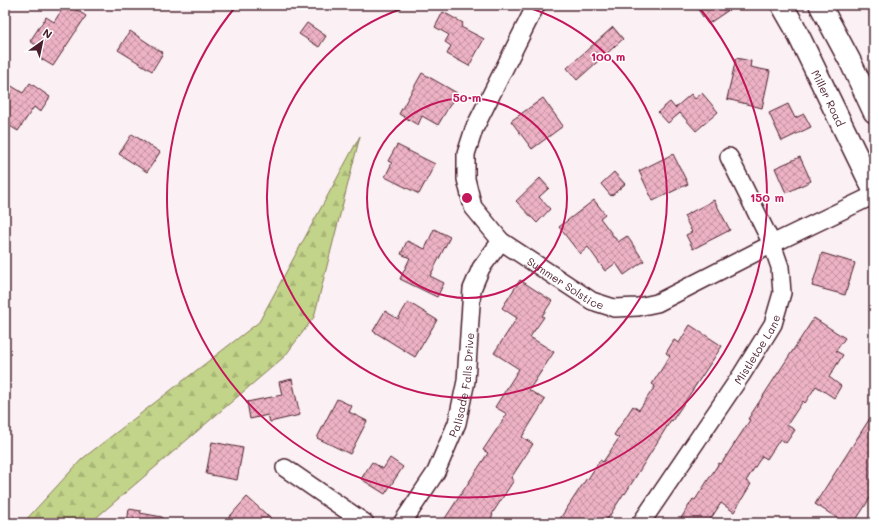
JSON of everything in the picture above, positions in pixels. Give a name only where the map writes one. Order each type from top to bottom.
[{"type":"main road","name":"Miller Road","points":[[782,5],[794,26],[874,191]]},
{"type":"main road","points":[[820,5],[850,61],[874,112]]},
{"type":"street","name":"Summer Solstice","points":[[536,5],[474,129],[466,154],[466,179],[473,207],[501,240],[592,301],[614,308],[638,307],[657,303],[772,244],[874,195]]},
{"type":"street","name":"Mistletoe Lane","points":[[641,523],[742,374],[772,324],[782,293],[780,267],[772,244],[730,157]]},
{"type":"street","name":"Palisade Falls Drive","points":[[402,523],[436,472],[457,423],[466,381],[472,290],[481,268],[501,240]]},
{"type":"street","points":[[285,468],[365,523]]},
{"type":"green space","points":[[360,136],[314,317],[285,356],[90,523],[23,523],[82,459],[259,322]]},
{"type":"building","points":[[65,5],[69,5],[86,16],[53,66],[38,57],[43,50],[30,41],[46,17],[54,22]]},
{"type":"building","points":[[695,5],[736,5],[708,24]]},
{"type":"building","points":[[443,12],[463,23],[461,27],[484,39],[469,66],[447,54],[451,46],[445,42],[449,35],[435,27]]},
{"type":"building","points":[[307,23],[326,36],[319,47],[299,34]]},
{"type":"building","points":[[613,27],[623,39],[577,80],[567,68]]},
{"type":"building","points":[[130,31],[163,53],[152,71],[118,50]]},
{"type":"building","points":[[736,58],[751,61],[750,67],[770,71],[762,108],[727,99]]},
{"type":"building","points":[[422,73],[457,93],[438,125],[422,116],[418,125],[399,114]]},
{"type":"building","points":[[5,82],[23,93],[30,83],[50,97],[40,112],[34,107],[18,131],[5,123]]},
{"type":"building","points":[[702,93],[718,112],[696,131],[680,113],[668,123],[658,112],[670,102],[675,108],[691,94],[695,99]]},
{"type":"building","points":[[543,98],[563,126],[532,149],[511,121]]},
{"type":"building","points":[[788,104],[795,118],[804,114],[811,127],[782,141],[769,113]]},
{"type":"building","points":[[132,134],[160,152],[147,172],[119,154]]},
{"type":"building","points":[[397,145],[435,164],[419,194],[385,177],[392,163],[388,161]]},
{"type":"building","points":[[673,154],[688,184],[653,201],[639,171]]},
{"type":"building","points":[[800,157],[811,181],[786,193],[775,168]]},
{"type":"building","points":[[614,172],[625,184],[611,196],[601,184]]},
{"type":"building","points":[[540,178],[549,188],[539,197],[550,209],[537,223],[516,201]]},
{"type":"building","points":[[594,200],[605,214],[600,218],[618,242],[627,236],[644,261],[624,275],[616,263],[605,271],[588,247],[580,254],[559,227]]},
{"type":"building","points":[[714,200],[730,230],[693,249],[686,235],[692,232],[684,216]]},
{"type":"building","points":[[434,229],[450,237],[430,276],[444,283],[437,297],[400,279],[410,258],[401,254],[407,241],[425,249]]},
{"type":"building","points":[[822,253],[855,263],[845,295],[812,286]]},
{"type":"building","points":[[520,280],[552,301],[542,316],[544,317],[530,337],[554,352],[529,390],[545,400],[522,437],[533,444],[511,478],[514,480],[492,514],[493,515],[488,523],[442,523],[488,453],[483,450],[507,414],[495,407],[519,369],[494,353],[517,318],[502,308]]},
{"type":"building","points":[[408,302],[437,320],[415,357],[373,331],[385,311],[398,319]]},
{"type":"building","points":[[814,318],[845,338],[836,351],[843,355],[829,377],[841,386],[834,398],[816,386],[805,403],[803,401],[787,425],[795,430],[786,443],[780,439],[767,459],[762,456],[746,481],[751,484],[734,512],[721,503],[708,523],[678,523],[719,463],[721,464],[750,420],[748,419]]},
{"type":"building","points":[[690,325],[722,346],[672,421],[671,420],[625,494],[624,493],[605,523],[557,523],[600,460],[603,462],[619,438],[614,435],[633,406],[639,410],[655,386],[652,384],[670,356],[666,353],[674,340],[679,343]]},
{"type":"building","points":[[292,379],[300,415],[270,422],[268,415],[250,419],[247,402],[282,395],[279,382]]},
{"type":"building","points":[[337,399],[352,406],[349,412],[367,421],[350,454],[317,438]]},
{"type":"building","points":[[874,412],[874,492],[854,523],[845,523],[815,504]]},
{"type":"building","points":[[212,442],[243,448],[237,480],[206,474]]},
{"type":"building","points":[[390,458],[403,467],[385,494],[361,479],[372,462],[383,469]]},
{"type":"building","points":[[247,497],[276,523],[224,523]]},
{"type":"building","points":[[129,509],[141,511],[140,513],[162,517],[162,523],[127,523]]}]
